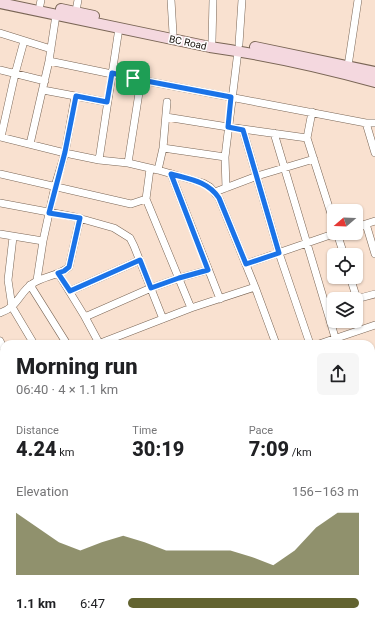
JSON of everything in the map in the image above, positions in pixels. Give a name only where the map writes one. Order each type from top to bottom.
[{"type":"street","points":[[18,0],[41,2],[75,16],[173,33],[238,48],[348,66],[375,72]]},
{"type":"street","points":[[75,16],[78,0]]},
{"type":"street","points":[[171,0],[173,33]]},
{"type":"street","points":[[212,41],[213,0]]},
{"type":"street","points":[[226,188],[225,157],[242,0]]},
{"type":"street","points":[[348,66],[358,0]]},
{"type":"street","name":"BC Road","points":[[0,3],[56,15],[75,16],[119,28],[210,47],[238,48],[375,82]]},
{"type":"street","points":[[30,144],[50,61],[56,15]]},
{"type":"street","points":[[99,160],[119,28]]},
{"type":"street","points":[[0,33],[51,49]]},
{"type":"street","points":[[24,41],[1,137],[99,160],[158,170],[203,183],[216,192],[246,264],[275,340]]},
{"type":"street","points":[[50,61],[366,123],[375,123]]},
{"type":"street","points":[[0,70],[44,82]]},
{"type":"street","points":[[128,164],[141,80]]},
{"type":"street","points":[[43,90],[107,102]]},
{"type":"street","points":[[37,280],[49,213],[65,152],[76,96]]},
{"type":"street","points":[[158,170],[163,148],[167,102]]},
{"type":"street","points":[[312,112],[307,138],[328,204]]},
{"type":"street","points":[[166,117],[243,130],[307,138]]},
{"type":"street","points":[[366,123],[375,153]]},
{"type":"street","points":[[243,130],[279,253],[309,340]]},
{"type":"street","points":[[274,133],[307,243],[327,300]]},
{"type":"street","points":[[163,148],[225,157]]},
{"type":"street","points":[[216,192],[257,176],[314,159]]},
{"type":"street","points":[[150,169],[146,199],[192,308]]},
{"type":"street","points":[[0,174],[131,204],[146,199]]},
{"type":"street","points":[[171,174],[220,299]]},
{"type":"street","points":[[0,203],[80,218],[114,228],[123,233],[130,238],[163,319]]},
{"type":"street","points":[[0,313],[12,307],[30,285],[37,280],[64,271],[69,267],[80,218]]},
{"type":"street","points":[[363,225],[375,221]]},
{"type":"street","points":[[366,224],[375,254]]},
{"type":"street","points":[[0,234],[43,242]]},
{"type":"street","points":[[246,264],[327,236]]},
{"type":"street","points":[[13,237],[8,280],[12,307],[32,340]]},
{"type":"street","points":[[70,291],[140,260]]},
{"type":"street","points":[[85,317],[151,288],[208,270]]},
{"type":"street","points":[[58,273],[70,291],[97,340]]},
{"type":"street","points":[[0,282],[8,280]]},
{"type":"street","points":[[30,285],[64,340]]},
{"type":"street","points":[[109,340],[192,308],[255,287]]},
{"type":"street","points":[[363,297],[375,294]]},
{"type":"street","points":[[339,340],[375,325]]},
{"type":"street","points":[[334,328],[337,340]]},
{"type":"route","points":[[112,73],[133,78],[231,97],[228,127],[243,130],[279,253],[246,264],[216,192],[203,183],[171,174],[208,270],[151,288],[140,260],[70,291],[58,273],[69,267],[80,218],[49,213],[65,152],[76,96],[107,102],[112,73]]}]
